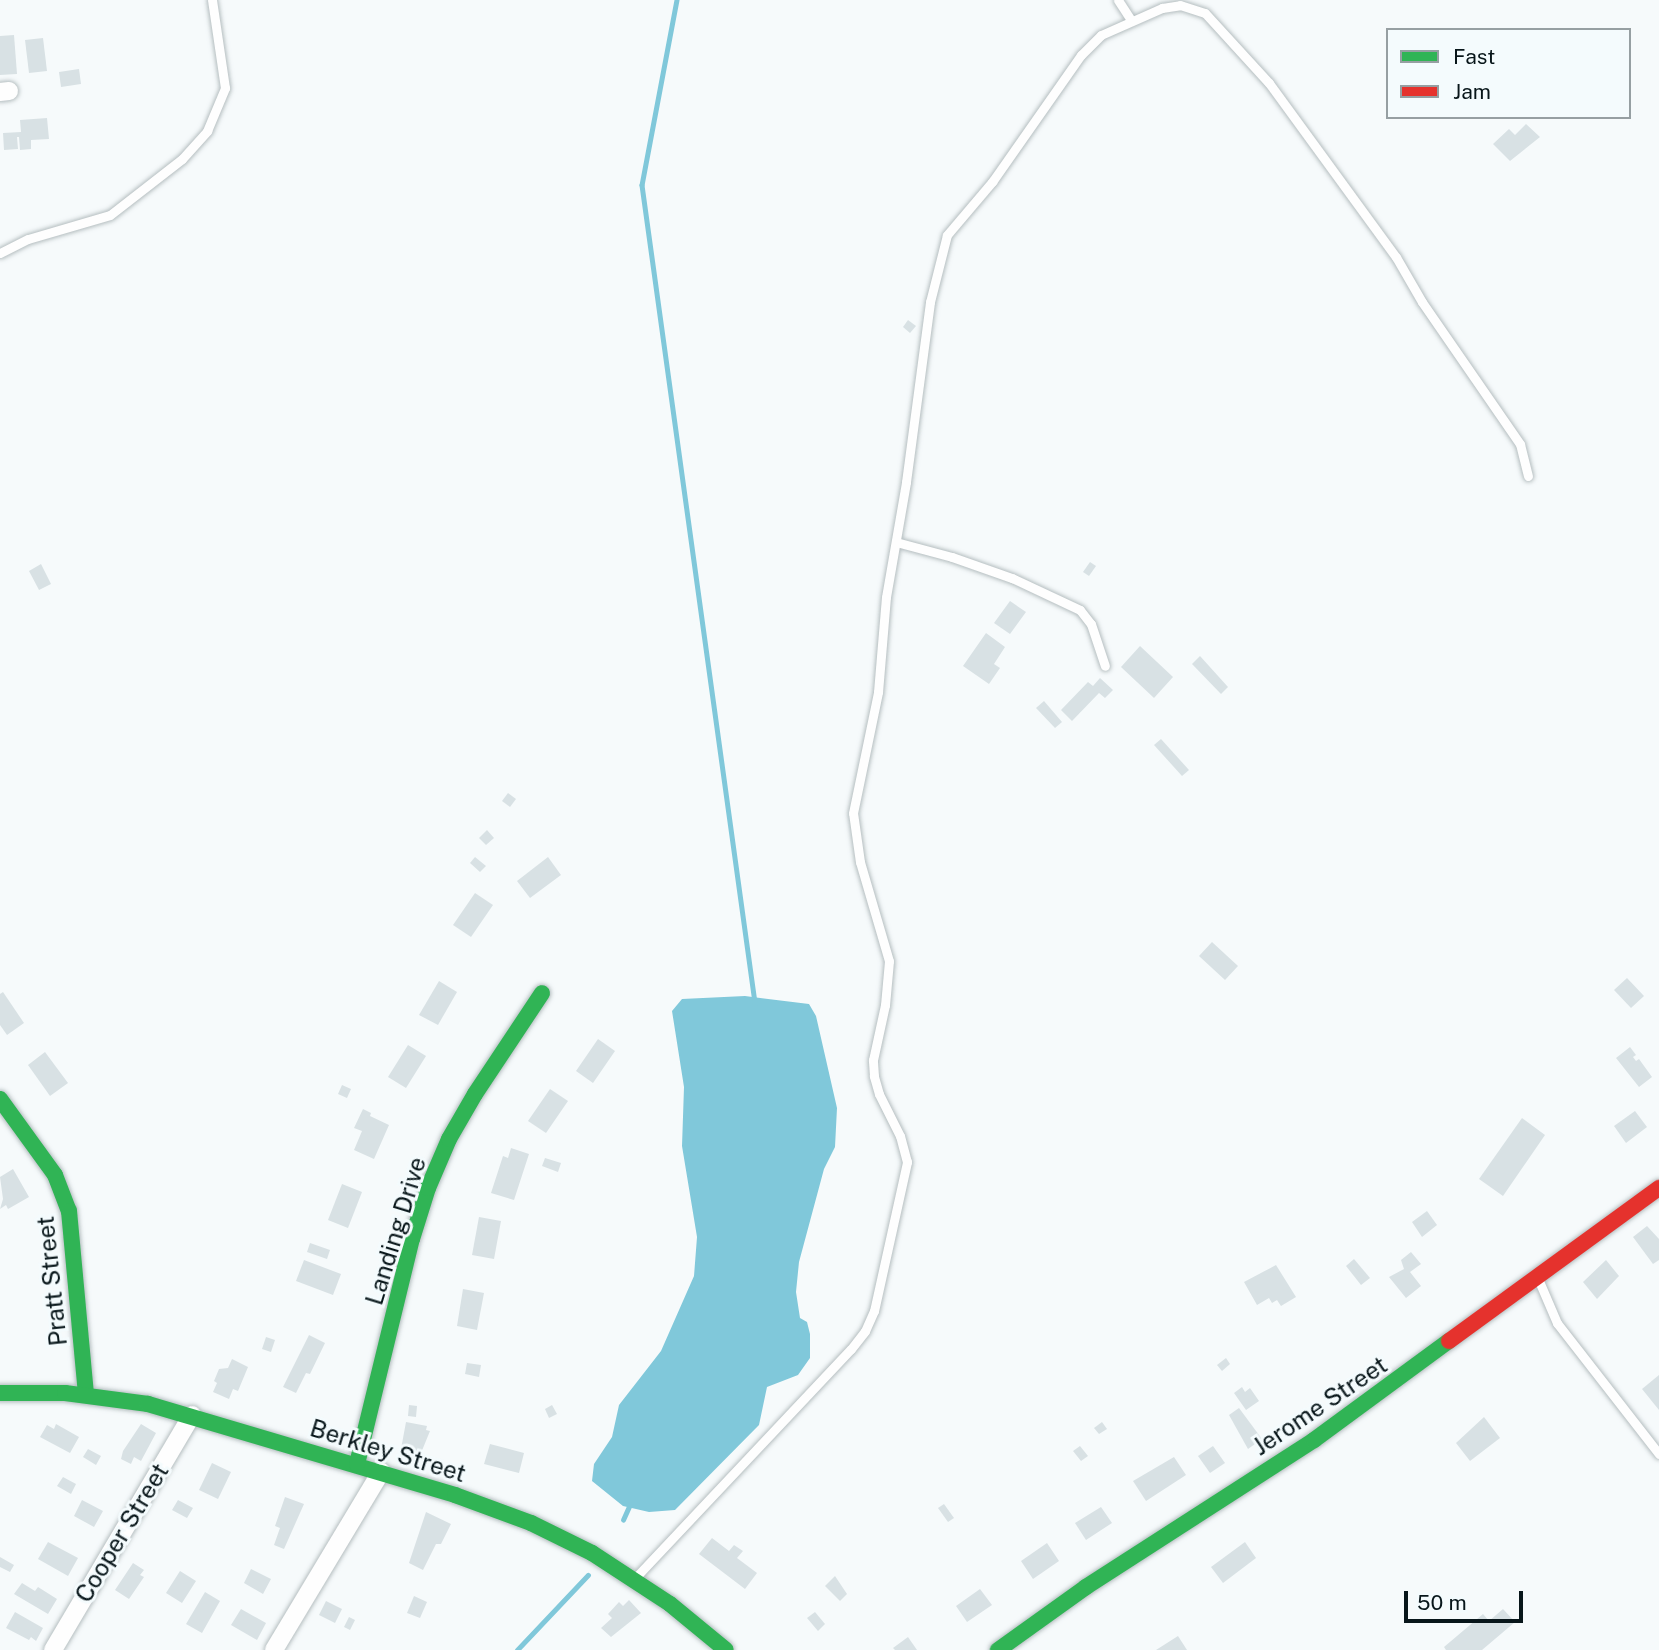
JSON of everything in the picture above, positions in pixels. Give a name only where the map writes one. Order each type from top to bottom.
[{"type":"street","name":"Landing Drive","points":[[357,1464],[412,1239],[428,1188],[449,1139],[475,1094],[542,993]]},
{"type":"street","name":"Pratt Street","points":[[0,1099],[55,1175],[69,1211],[86,1394]]},
{"type":"street","name":"Jerome Street","points":[[998,1650],[1107,1573],[1314,1440],[1659,1188]]},
{"type":"street","name":"Berkley Street","points":[[0,1393],[86,1394],[124,1399],[192,1415],[357,1464],[531,1523],[592,1553],[634,1579],[726,1650]]},
{"type":"street","name":"Cooper Street","points":[[52,1650],[192,1415]]},
{"type":"street","points":[[275,1650],[381,1472]]},
{"type":"lane","points":[[0,253],[28,239],[110,215],[183,159],[207,131],[225,89],[212,0]]},
{"type":"lane","points":[[1118,0],[1131,20]]},
{"type":"lane","points":[[634,1579],[852,1349],[865,1331],[874,1311],[907,1162],[900,1136],[879,1094],[874,1076],[873,1060],[885,1005],[888,961],[857,850],[853,813],[877,703],[886,597],[930,302],[947,235],[992,182],[1081,55],[1101,35],[1131,20],[1162,8],[1180,5],[1196,8],[1247,57],[1334,169],[1520,444],[1528,476]]},
{"type":"lane","points":[[896,542],[952,557],[1012,578],[1080,610],[1091,624],[1105,666]]},
{"type":"lane","points":[[1537,1276],[1557,1323],[1659,1454]]},
{"type":"water","points":[[745,996],[809,1004],[816,1016],[837,1108],[835,1147],[824,1169],[799,1262],[796,1292],[800,1318],[807,1322],[810,1334],[810,1358],[798,1375],[767,1387],[759,1425],[675,1510],[649,1512],[623,1506],[592,1481],[594,1464],[612,1437],[619,1405],[661,1351],[694,1276],[697,1237],[682,1146],[684,1087],[672,1011],[682,999]]},
{"type":"building","points":[[14,35],[17,74],[0,75],[0,36]]},
{"type":"building","points":[[43,38],[47,71],[29,73],[25,40]]},
{"type":"building","points":[[79,69],[81,84],[61,87],[59,72]]},
{"type":"building","points":[[47,118],[49,139],[31,140],[31,149],[20,150],[17,137],[18,149],[4,150],[3,133],[21,132],[20,120]]},
{"type":"building","points":[[1526,124],[1540,137],[1510,161],[1493,144],[1509,129],[1515,135]]},
{"type":"building","points":[[908,320],[916,326],[910,333],[903,327]]},
{"type":"building","points":[[1090,562],[1096,566],[1089,576],[1083,572]]},
{"type":"building","points":[[41,564],[51,584],[39,590],[29,571]]},
{"type":"building","points":[[1010,601],[1026,612],[1010,634],[994,623]]},
{"type":"building","points":[[986,633],[1005,647],[994,664],[1000,668],[989,684],[963,666]]},
{"type":"building","points":[[1140,646],[1173,677],[1154,698],[1121,667]]},
{"type":"building","points":[[1200,656],[1228,687],[1221,694],[1192,664]]},
{"type":"building","points":[[1100,678],[1113,690],[1105,698],[1099,693],[1072,721],[1061,710],[1088,682],[1093,686]]},
{"type":"building","points":[[1044,701],[1062,722],[1055,728],[1036,708]]},
{"type":"building","points":[[1161,739],[1189,770],[1182,776],[1154,745]]},
{"type":"building","points":[[508,793],[516,799],[510,807],[502,801]]},
{"type":"building","points":[[487,830],[494,838],[486,845],[479,838]]},
{"type":"building","points":[[475,857],[486,866],[480,872],[470,863]]},
{"type":"building","points":[[548,857],[561,875],[530,898],[517,881]]},
{"type":"building","points":[[475,893],[493,905],[471,937],[453,925]]},
{"type":"building","points":[[1212,942],[1238,966],[1225,980],[1199,956]]},
{"type":"building","points":[[1627,978],[1644,996],[1631,1008],[1614,990]]},
{"type":"building","points":[[439,981],[457,992],[438,1025],[419,1015]]},
{"type":"building","points":[[3,992],[24,1023],[7,1035],[0,1025],[0,994]]},
{"type":"building","points":[[598,1039],[615,1051],[593,1083],[576,1071]]},
{"type":"building","points":[[408,1045],[426,1056],[406,1088],[388,1077]]},
{"type":"building","points":[[1630,1047],[1636,1055],[1633,1057],[1636,1061],[1639,1059],[1652,1077],[1639,1087],[1616,1058]]},
{"type":"building","points":[[45,1052],[68,1083],[50,1096],[28,1065]]},
{"type":"building","points":[[342,1085],[351,1089],[347,1098],[338,1094]]},
{"type":"building","points":[[550,1089],[568,1101],[546,1133],[528,1121]]},
{"type":"building","points":[[363,1109],[371,1113],[370,1116],[389,1125],[374,1159],[354,1150],[362,1131],[354,1128]]},
{"type":"building","points":[[1635,1111],[1647,1127],[1626,1143],[1614,1126]]},
{"type":"building","points":[[1522,1118],[1545,1135],[1503,1196],[1479,1179]]},
{"type":"building","points":[[511,1148],[529,1154],[514,1200],[491,1193],[503,1156],[508,1158]]},
{"type":"building","points":[[545,1158],[561,1163],[558,1172],[542,1166]]},
{"type":"building","points":[[13,1169],[29,1197],[8,1209],[6,1205],[0,1209],[3,1199],[0,1177]]},
{"type":"building","points":[[342,1184],[362,1192],[348,1228],[328,1220]]},
{"type":"building","points":[[1427,1211],[1437,1225],[1422,1237],[1412,1222]]},
{"type":"building","points":[[479,1217],[501,1221],[494,1259],[472,1255]]},
{"type":"building","points":[[1647,1226],[1659,1239],[1659,1260],[1653,1264],[1633,1237]]},
{"type":"building","points":[[310,1243],[330,1250],[327,1259],[307,1252]]},
{"type":"building","points":[[1411,1252],[1421,1264],[1410,1272],[1421,1286],[1406,1298],[1389,1277],[1404,1269],[1401,1260]]},
{"type":"building","points":[[1354,1259],[1370,1278],[1361,1285],[1346,1266]]},
{"type":"building","points":[[304,1260],[341,1274],[333,1295],[296,1281]]},
{"type":"building","points":[[1606,1260],[1619,1276],[1597,1299],[1583,1282]]},
{"type":"building","points":[[1276,1265],[1296,1297],[1281,1306],[1277,1300],[1272,1303],[1269,1298],[1257,1305],[1244,1282]]},
{"type":"building","points":[[463,1289],[484,1293],[477,1330],[457,1326]]},
{"type":"building","points":[[309,1335],[325,1343],[310,1374],[306,1373],[296,1393],[283,1387]]},
{"type":"building","points":[[266,1337],[275,1340],[271,1352],[262,1349]]},
{"type":"building","points":[[1226,1358],[1230,1364],[1222,1371],[1217,1365]]},
{"type":"building","points":[[232,1359],[248,1367],[238,1391],[233,1389],[229,1399],[213,1392],[219,1369],[228,1368]]},
{"type":"building","points":[[467,1363],[481,1365],[479,1377],[465,1374]]},
{"type":"building","points":[[1659,1375],[1659,1410],[1642,1389]]},
{"type":"building","points":[[1242,1387],[1245,1392],[1250,1388],[1259,1401],[1246,1410],[1234,1393]]},
{"type":"building","points":[[409,1405],[417,1406],[416,1417],[408,1416]]},
{"type":"building","points":[[552,1405],[557,1414],[549,1418],[545,1409]]},
{"type":"building","points":[[1239,1408],[1262,1439],[1248,1449],[1229,1415]]},
{"type":"building","points":[[1484,1417],[1500,1438],[1470,1461],[1456,1443]]},
{"type":"building","points":[[406,1422],[427,1426],[426,1430],[430,1431],[421,1453],[401,1449]]},
{"type":"building","points":[[1102,1422],[1107,1429],[1099,1434],[1094,1428]]},
{"type":"building","points":[[56,1424],[79,1437],[70,1453],[40,1437],[47,1425],[54,1429]]},
{"type":"building","points":[[141,1424],[156,1433],[141,1461],[134,1457],[131,1464],[121,1459],[123,1451]]},
{"type":"building","points":[[490,1444],[524,1453],[519,1473],[484,1464]]},
{"type":"building","points":[[1080,1446],[1088,1456],[1081,1461],[1073,1451]]},
{"type":"building","points":[[1213,1446],[1225,1463],[1210,1473],[1198,1456]]},
{"type":"building","points":[[88,1449],[101,1456],[96,1465],[83,1457]]},
{"type":"building","points":[[1174,1457],[1186,1475],[1146,1501],[1133,1481]]},
{"type":"building","points":[[212,1463],[231,1472],[218,1499],[199,1490]]},
{"type":"building","points":[[63,1477],[76,1484],[71,1494],[57,1486]]},
{"type":"building","points":[[285,1497],[304,1504],[284,1549],[274,1545],[280,1528],[275,1526]]},
{"type":"building","points":[[82,1500],[103,1511],[94,1527],[74,1516]]},
{"type":"building","points":[[178,1500],[193,1508],[187,1518],[172,1510]]},
{"type":"building","points":[[944,1504],[954,1518],[948,1522],[938,1508]]},
{"type":"building","points":[[1101,1507],[1112,1523],[1086,1540],[1075,1523]]},
{"type":"building","points":[[426,1512],[451,1524],[441,1544],[436,1544],[423,1570],[409,1563]]},
{"type":"building","points":[[712,1538],[729,1551],[734,1545],[743,1551],[737,1558],[757,1573],[745,1589],[699,1554]]},
{"type":"building","points":[[48,1542],[78,1558],[68,1576],[38,1559]]},
{"type":"building","points":[[1245,1542],[1256,1558],[1223,1583],[1211,1567]]},
{"type":"building","points":[[1047,1543],[1059,1561],[1033,1579],[1021,1561]]},
{"type":"building","points":[[0,1557],[14,1565],[10,1572],[0,1567]]},
{"type":"building","points":[[133,1563],[144,1570],[140,1575],[144,1577],[129,1599],[115,1590]]},
{"type":"building","points":[[251,1569],[271,1579],[263,1594],[244,1583]]},
{"type":"building","points":[[180,1571],[196,1581],[182,1603],[166,1593]]},
{"type":"building","points":[[835,1576],[847,1594],[840,1601],[825,1586]]},
{"type":"building","points":[[22,1583],[35,1591],[38,1587],[57,1599],[48,1614],[14,1594]]},
{"type":"building","points":[[980,1589],[992,1605],[967,1622],[956,1606]]},
{"type":"building","points":[[205,1592],[220,1601],[202,1633],[186,1624]]},
{"type":"building","points":[[414,1596],[427,1602],[420,1618],[407,1613]]},
{"type":"building","points":[[629,1600],[641,1613],[611,1637],[601,1628],[612,1618],[608,1614],[619,1602],[623,1606]]},
{"type":"building","points":[[326,1601],[342,1609],[335,1623],[319,1615]]},
{"type":"building","points":[[241,1609],[266,1623],[257,1640],[231,1625]]},
{"type":"building","points":[[1503,1609],[1515,1622],[1482,1650],[1446,1650],[1444,1647],[1483,1614],[1489,1621]]},
{"type":"building","points":[[15,1612],[43,1628],[36,1641],[6,1628]]},
{"type":"building","points":[[815,1612],[825,1624],[818,1631],[807,1618]]},
{"type":"building","points":[[349,1617],[355,1620],[350,1630],[344,1627]]},
{"type":"building","points":[[1178,1636],[1187,1650],[1156,1650]]},
{"type":"building","points":[[908,1637],[917,1650],[893,1648]]},
{"type":"waterway","points":[[677,0],[642,185],[755,1003]]},
{"type":"waterway","points":[[623,1520],[630,1504]]},
{"type":"waterway","points":[[517,1650],[588,1575]]},
{"type":"traffic: fast","points":[[357,1464],[412,1239],[428,1188],[449,1139],[475,1094],[542,993]]},
{"type":"traffic: fast","points":[[0,1099],[55,1175],[69,1211],[86,1394]]},
{"type":"traffic: fast","points":[[998,1650],[1086,1587],[1314,1440],[1449,1341]]},
{"type":"traffic: fast","points":[[0,1393],[65,1393],[148,1404],[455,1495],[531,1523],[592,1553],[670,1604],[726,1650]]},
{"type":"traffic: jam","points":[[1449,1341],[1659,1188]]}]
